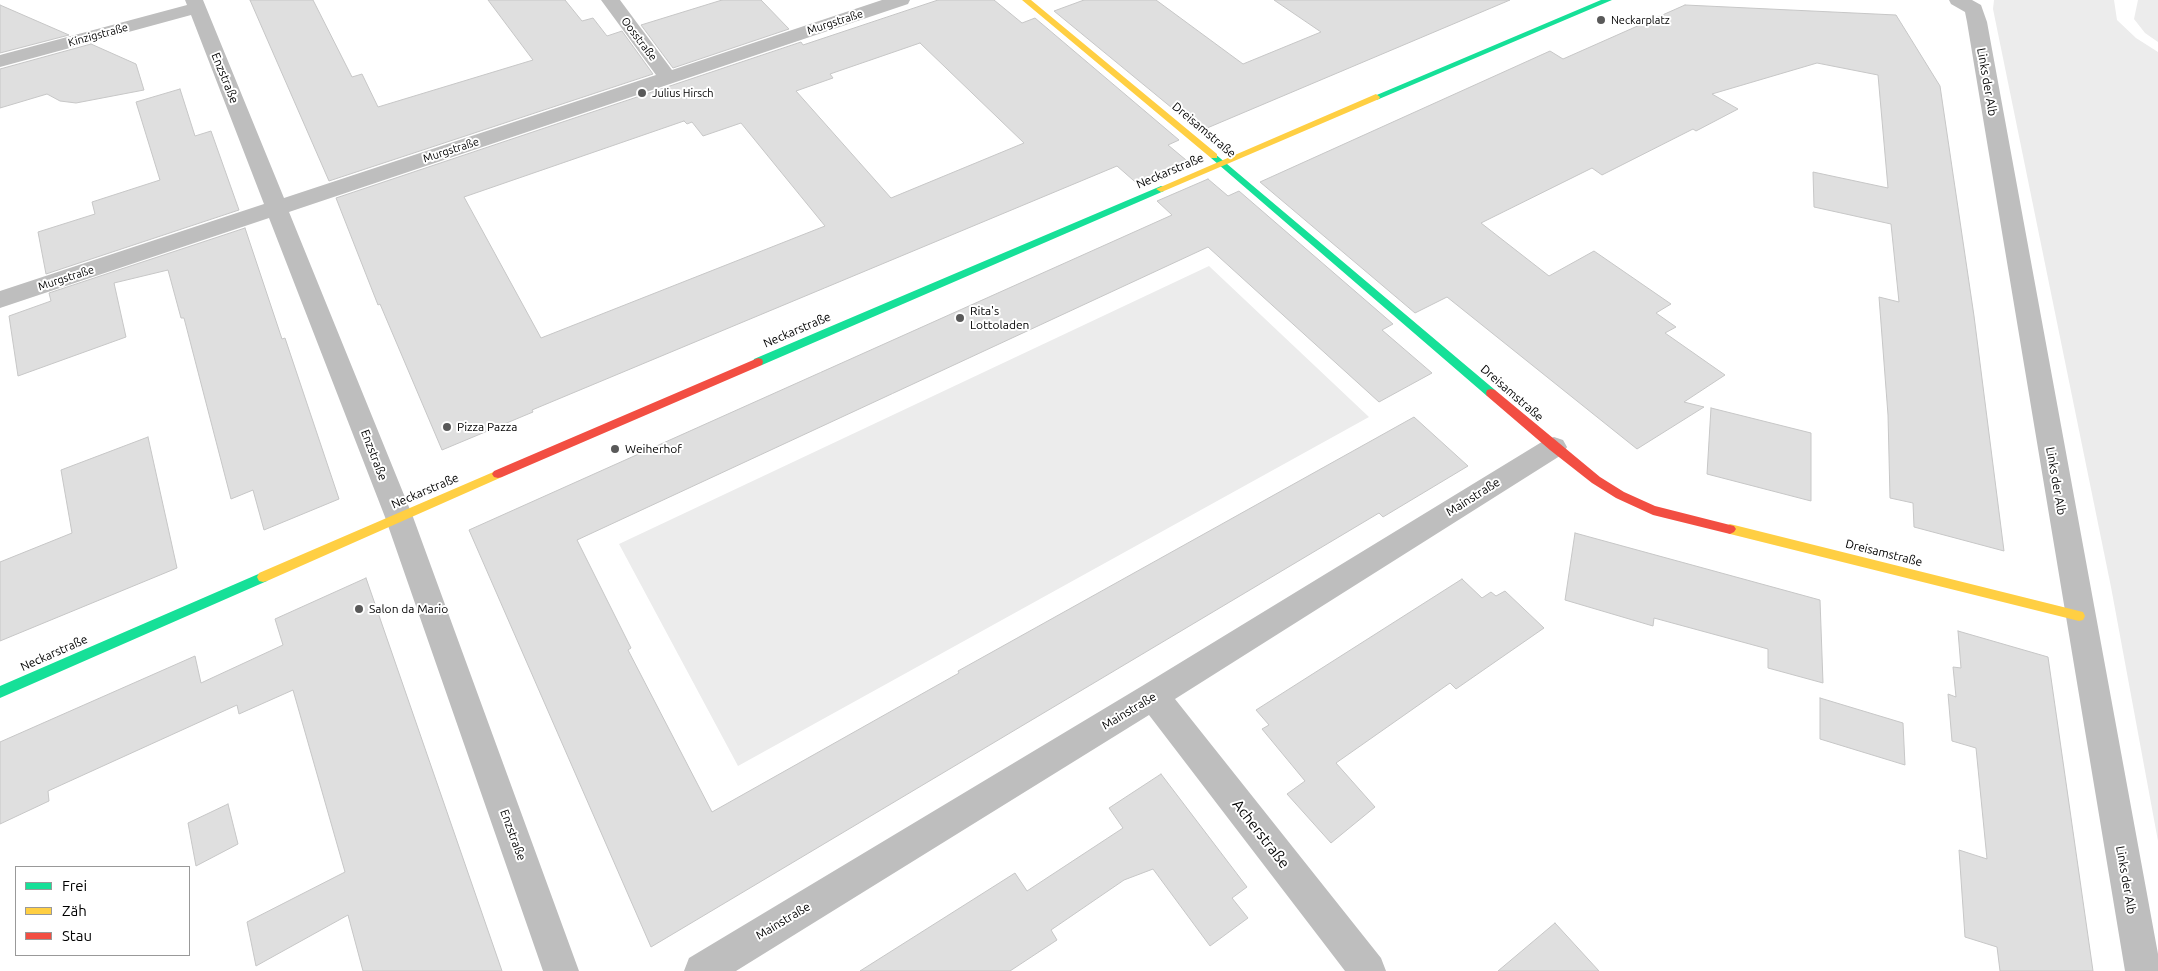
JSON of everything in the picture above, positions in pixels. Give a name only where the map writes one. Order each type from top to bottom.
[{"type":"street","name":"Oosstraße","points":[[610,0],[668,78]]},
{"type":"street","name":"Murgstraße","points":[[0,300],[902,0]]},
{"type":"street","name":"Dreisamstraße","points":[[1026,0],[1222,163],[1554,447],[1596,480],[1638,504],[1653,510],[2079,616]]},
{"type":"street","name":"Neckarstraße","points":[[0,692],[399,517],[1493,47],[1608,0]]},
{"type":"street","name":"Links der Alb","points":[[1958,0],[1974,9],[1977,22],[2079,616],[2143,971]]},
{"type":"street","name":"Kinzigstraße","points":[[0,61],[196,4]]},
{"type":"street","name":"Enzstraße","points":[[196,4],[399,517],[561,971]]},
{"type":"street","name":"Mainstraße","points":[[702,971],[1153,696],[1554,447]]},
{"type":"street","name":"Acherstraße","points":[[1153,696],[1368,971]]},
{"type":"shaded area","points":[[1994,0],[2114,0],[2117,20],[2136,38],[2158,52],[2158,841],[2111,587],[1993,9]]},
{"type":"shaded area","points":[[2138,0],[2158,0],[2158,42],[2145,33],[2134,19]]},
{"type":"shaded area","points":[[1209,266],[1369,417],[738,766],[619,544]]},
{"type":"building","points":[[250,0],[313,0],[352,77],[362,74],[378,107],[533,60],[488,0],[565,0],[582,21],[593,18],[607,36],[622,31],[653,74],[329,181]]},
{"type":"building","points":[[722,0],[761,0],[789,29],[673,68],[641,25]]},
{"type":"building","points":[[938,0],[994,0],[1022,23],[1035,18],[1179,140],[1168,145],[1192,165],[1141,187],[1117,166],[532,410],[533,412],[442,450],[380,304],[378,305],[336,198],[801,42],[803,45]],"holes":[[[920,43],[1024,143],[891,198],[796,91],[833,78],[830,74]],[[684,121],[687,124],[692,122],[703,136],[741,123],[825,226],[541,338],[464,197]]]},
{"type":"building","points":[[1084,0],[1156,0],[1243,64],[1321,32],[1274,0],[1510,0],[1200,131],[1054,11]]},
{"type":"building","points":[[0,5],[69,35],[0,53]]},
{"type":"building","points":[[1685,5],[1896,15],[1940,86],[1974,316],[2004,551],[1914,527],[1913,503],[1890,498],[1888,415],[1879,297],[1899,302],[1891,224],[1814,207],[1813,172],[1888,188],[1878,75],[1817,63],[1712,94],[1738,109],[1696,131],[1693,129],[1602,175],[1592,168],[1481,223],[1549,276],[1594,251],[1671,304],[1656,313],[1676,327],[1665,333],[1725,375],[1684,402],[1704,407],[1637,449],[1447,297],[1415,313],[1260,182],[1550,51],[1563,59]]},
{"type":"building","points":[[91,44],[136,64],[144,90],[76,103],[60,101],[47,94],[0,108],[0,69]]},
{"type":"building","points":[[180,89],[195,136],[211,131],[239,210],[46,274],[38,232],[95,214],[92,202],[160,180],[136,102]]},
{"type":"building","points":[[1208,179],[1228,196],[1239,191],[1393,324],[1382,330],[1432,373],[1379,402],[1208,247],[577,540],[631,648],[628,650],[712,812],[959,673],[958,671],[1414,417],[1468,466],[1383,517],[1379,513],[651,947],[469,530],[1172,215],[1157,201]]},
{"type":"building","points":[[245,228],[282,339],[285,338],[339,499],[264,530],[253,490],[231,499],[184,318],[181,318],[168,270],[114,283],[126,337],[18,376],[9,316],[51,301],[49,293]]},
{"type":"building","points":[[1711,408],[1811,433],[1811,501],[1707,474]]},
{"type":"building","points":[[148,437],[177,568],[0,641],[0,562],[72,533],[61,470]]},
{"type":"building","points":[[1575,533],[1820,600],[1823,683],[1768,668],[1768,649],[1654,618],[1653,626],[1565,600]]},
{"type":"building","points":[[366,578],[502,971],[363,971],[348,915],[256,966],[247,922],[345,872],[293,690],[239,714],[237,705],[48,791],[49,801],[0,824],[0,742],[195,656],[201,683],[283,645],[275,619]]},
{"type":"building","points":[[1462,579],[1482,598],[1491,592],[1496,596],[1505,591],[1544,628],[1456,689],[1450,683],[1336,763],[1375,807],[1331,843],[1287,794],[1305,781],[1262,729],[1269,725],[1256,710]]},
{"type":"building","points":[[1958,631],[2048,657],[2093,971],[2000,971],[1997,947],[1965,937],[1959,850],[1987,859],[1976,748],[1952,741],[1948,694],[1956,697],[1953,667],[1961,668]]},
{"type":"building","points":[[1820,698],[1903,723],[1905,765],[1820,739]]},
{"type":"building","points":[[1161,774],[1247,887],[1232,898],[1248,918],[1210,946],[1153,869],[1124,880],[1051,930],[1057,940],[1010,971],[860,971],[1015,873],[1027,891],[1123,828],[1109,808]]},
{"type":"building","points":[[228,804],[238,844],[196,866],[188,823]]},
{"type":"building","points":[[1555,923],[1599,971],[1498,971]]},
{"type":"traffic: fast","points":[[1376,97],[1608,0]]},
{"type":"traffic: fast","points":[[1214,156],[1491,393]]},
{"type":"traffic: fast","points":[[758,362],[1161,189]]},
{"type":"traffic: fast","points":[[0,692],[263,577]]},
{"type":"traffic: slow","points":[[1026,0],[1214,156]]},
{"type":"traffic: slow","points":[[1161,189],[1376,97]]},
{"type":"traffic: slow","points":[[263,577],[498,474]]},
{"type":"traffic: slow","points":[[1730,529],[2079,616]]},
{"type":"traffic: jam","points":[[498,474],[758,362]]},
{"type":"traffic: jam","points":[[1491,393],[1554,447],[1596,480],[1620,495],[1653,510],[1730,529]]},
{"type":"place","name":"Neckarplatz","points":[[1601,20]]},
{"type":"place","name":"Julius Hirsch","points":[[642,93]]},
{"type":"place","name":"Rita's Lottoladen","points":[[960,318]]},
{"type":"place","name":"Pizza Pazza","points":[[447,427]]},
{"type":"place","name":"Weiherhof","points":[[615,449]]},
{"type":"place","name":"Salon da Mario","points":[[359,609]]}]
